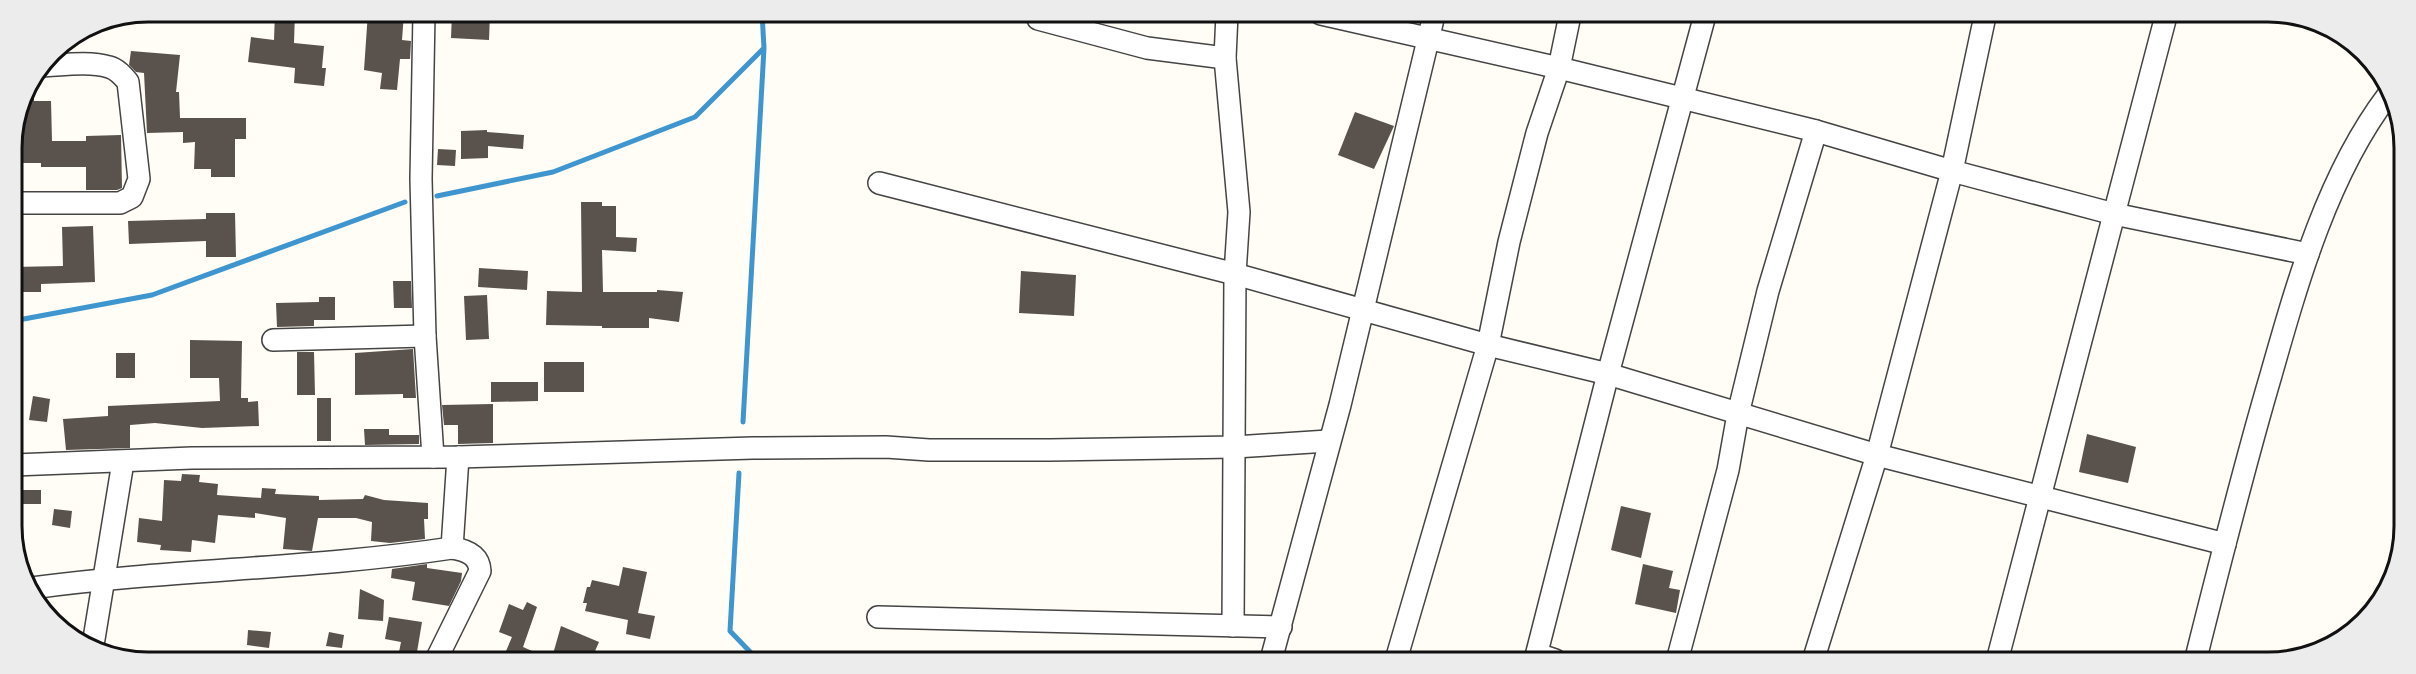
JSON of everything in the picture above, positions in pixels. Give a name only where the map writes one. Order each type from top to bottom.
[{"type":"street","points":[[1227,22],[1226,58],[1239,212],[1235,274],[1233,626]]},
{"type":"street","points":[[1354,22],[1558,68],[1816,131],[1952,171],[2114,214],[2308,254]]},
{"type":"street","points":[[1274,651],[1328,441],[1340,405],[1432,22]]},
{"type":"street","points":[[1399,651],[1488,345],[1509,242],[1537,134],[1558,68],[1568,22]]},
{"type":"street","points":[[1545,651],[1608,374],[1703,22]]},
{"type":"street","points":[[1816,651],[1877,455],[1952,171],[1984,22]]},
{"type":"street","points":[[2000,651],[2164,22]]},
{"type":"street","points":[[424,23],[421,179],[425,336],[433,457]]},
{"type":"street","points":[[1051,23],[1147,48],[1226,58]]},
{"type":"street","points":[[23,203],[120,203],[132,197],[140,179],[128,82],[110,67],[53,66]]},
{"type":"street","points":[[2198,651],[2269,379],[2308,254],[2353,147],[2384,101]]},
{"type":"street","points":[[1680,651],[1728,470],[1738,414],[1768,291],[1816,131]]},
{"type":"street","points":[[879,183],[1235,274],[1488,345],[1608,374],[1877,455],[2225,544]]},
{"type":"street","points":[[273,340],[425,336]]},
{"type":"street","points":[[22,465],[192,458],[458,457],[786,448],[886,447],[951,450],[1235,447],[1328,441]]},
{"type":"street","points":[[452,548],[458,457]]},
{"type":"street","points":[[94,639],[123,462]]},
{"type":"street","points":[[39,587],[104,578],[380,558],[452,548],[466,550],[476,558],[480,571],[440,652]]},
{"type":"street","points":[[878,617],[1281,627]]},
{"type":"building","points":[[275,23],[295,23],[294,43],[324,46],[322,68],[326,68],[324,86],[294,83],[295,68],[248,62],[251,37],[274,40]]},
{"type":"building","points":[[367,23],[403,23],[402,40],[411,41],[410,59],[400,59],[397,90],[380,89],[382,73],[364,70]]},
{"type":"building","points":[[452,23],[490,23],[489,40],[451,38]]},
{"type":"building","points":[[131,51],[180,55],[176,92],[179,92],[180,118],[246,118],[246,139],[235,139],[235,177],[211,177],[211,169],[194,169],[195,142],[183,143],[183,132],[147,133],[144,73],[136,72],[129,65]]},
{"type":"building","points":[[34,96],[34,101],[51,101],[52,141],[86,141],[86,136],[121,135],[122,188],[86,190],[86,167],[41,167],[41,163],[23,163],[25,124]]},
{"type":"building","points":[[1355,112],[1394,126],[1374,169],[1338,155]]},
{"type":"building","points":[[487,130],[487,132],[524,135],[523,149],[488,146],[488,158],[461,159],[461,131]]},
{"type":"building","points":[[438,149],[456,150],[455,166],[437,165]]},
{"type":"building","points":[[581,202],[602,202],[602,206],[616,206],[616,237],[637,238],[636,252],[602,250],[603,292],[657,292],[657,290],[683,292],[679,322],[649,318],[649,328],[546,325],[547,291],[582,292]]},
{"type":"building","points":[[206,213],[235,213],[236,257],[206,257],[206,241],[129,244],[128,221],[206,219]]},
{"type":"building","points":[[93,226],[95,282],[41,284],[41,292],[23,292],[23,267],[63,266],[62,227]]},
{"type":"building","points":[[479,268],[528,271],[527,290],[478,287]]},
{"type":"building","points":[[1021,271],[1076,275],[1074,316],[1019,313]]},
{"type":"building","points":[[393,281],[411,281],[412,308],[394,308]]},
{"type":"building","points":[[487,295],[489,339],[466,340],[464,296]]},
{"type":"building","points":[[319,297],[335,297],[335,320],[314,320],[314,326],[277,327],[276,303],[319,302]]},
{"type":"building","points":[[190,340],[242,341],[241,398],[248,398],[248,402],[258,401],[259,426],[202,428],[155,423],[130,425],[130,448],[66,450],[63,419],[108,416],[108,406],[220,401],[219,378],[190,378]]},
{"type":"building","points":[[413,349],[416,398],[403,398],[403,394],[355,395],[355,353]]},
{"type":"building","points":[[297,352],[314,352],[315,395],[297,395]]},
{"type":"building","points":[[116,353],[135,353],[135,378],[116,378]]},
{"type":"building","points":[[544,362],[584,362],[584,392],[544,392]]},
{"type":"building","points":[[491,382],[538,382],[538,401],[491,402]]},
{"type":"building","points":[[33,396],[50,399],[47,422],[29,420]]},
{"type":"building","points":[[317,398],[331,398],[331,441],[317,441]]},
{"type":"building","points":[[493,404],[493,443],[458,444],[458,425],[444,425],[442,405]]},
{"type":"building","points":[[364,429],[389,429],[389,435],[419,435],[419,444],[365,445]]},
{"type":"building","points":[[2087,434],[2136,447],[2128,483],[2079,472]]},
{"type":"building","points":[[182,474],[200,475],[199,482],[218,484],[217,495],[261,498],[262,488],[276,489],[275,494],[319,496],[319,500],[363,499],[365,495],[384,500],[428,503],[428,519],[424,519],[425,539],[390,543],[371,541],[372,522],[356,518],[318,518],[312,551],[283,549],[286,518],[255,513],[255,518],[218,515],[215,543],[192,540],[191,552],[160,550],[161,545],[137,542],[139,518],[162,521],[164,480],[181,481]]},
{"type":"building","points":[[22,490],[41,490],[41,504],[22,504]]},
{"type":"building","points":[[1621,506],[1651,513],[1641,558],[1611,550]]},
{"type":"building","points":[[54,509],[72,511],[70,528],[52,525]]},
{"type":"building","points":[[427,564],[427,568],[462,573],[461,581],[449,606],[412,600],[415,582],[391,578],[392,569]]},
{"type":"building","points":[[1643,564],[1673,571],[1669,588],[1680,590],[1676,613],[1635,604]]},
{"type":"building","points":[[623,567],[647,572],[638,613],[655,616],[650,639],[626,634],[628,620],[585,611],[587,603],[583,603],[587,587],[590,587],[592,580],[619,586]]},
{"type":"building","points":[[360,589],[384,600],[383,621],[358,619]]},
{"type":"building","points":[[527,602],[537,607],[523,647],[534,652],[506,652],[512,637],[499,632],[509,604],[523,610]]},
{"type":"building","points":[[389,617],[422,622],[417,652],[399,652],[401,642],[385,639]]},
{"type":"building","points":[[561,626],[599,642],[595,652],[554,652]]},
{"type":"building","points":[[248,630],[271,632],[269,648],[247,645]]},
{"type":"building","points":[[329,632],[344,635],[342,648],[326,646]]},
{"type":"waterway","points":[[743,422],[764,48],[763,23]]},
{"type":"waterway","points":[[437,196],[553,172],[695,117],[763,49]]},
{"type":"waterway","points":[[23,319],[152,295],[405,202]]},
{"type":"waterway","points":[[739,473],[730,631],[750,652]]}]
